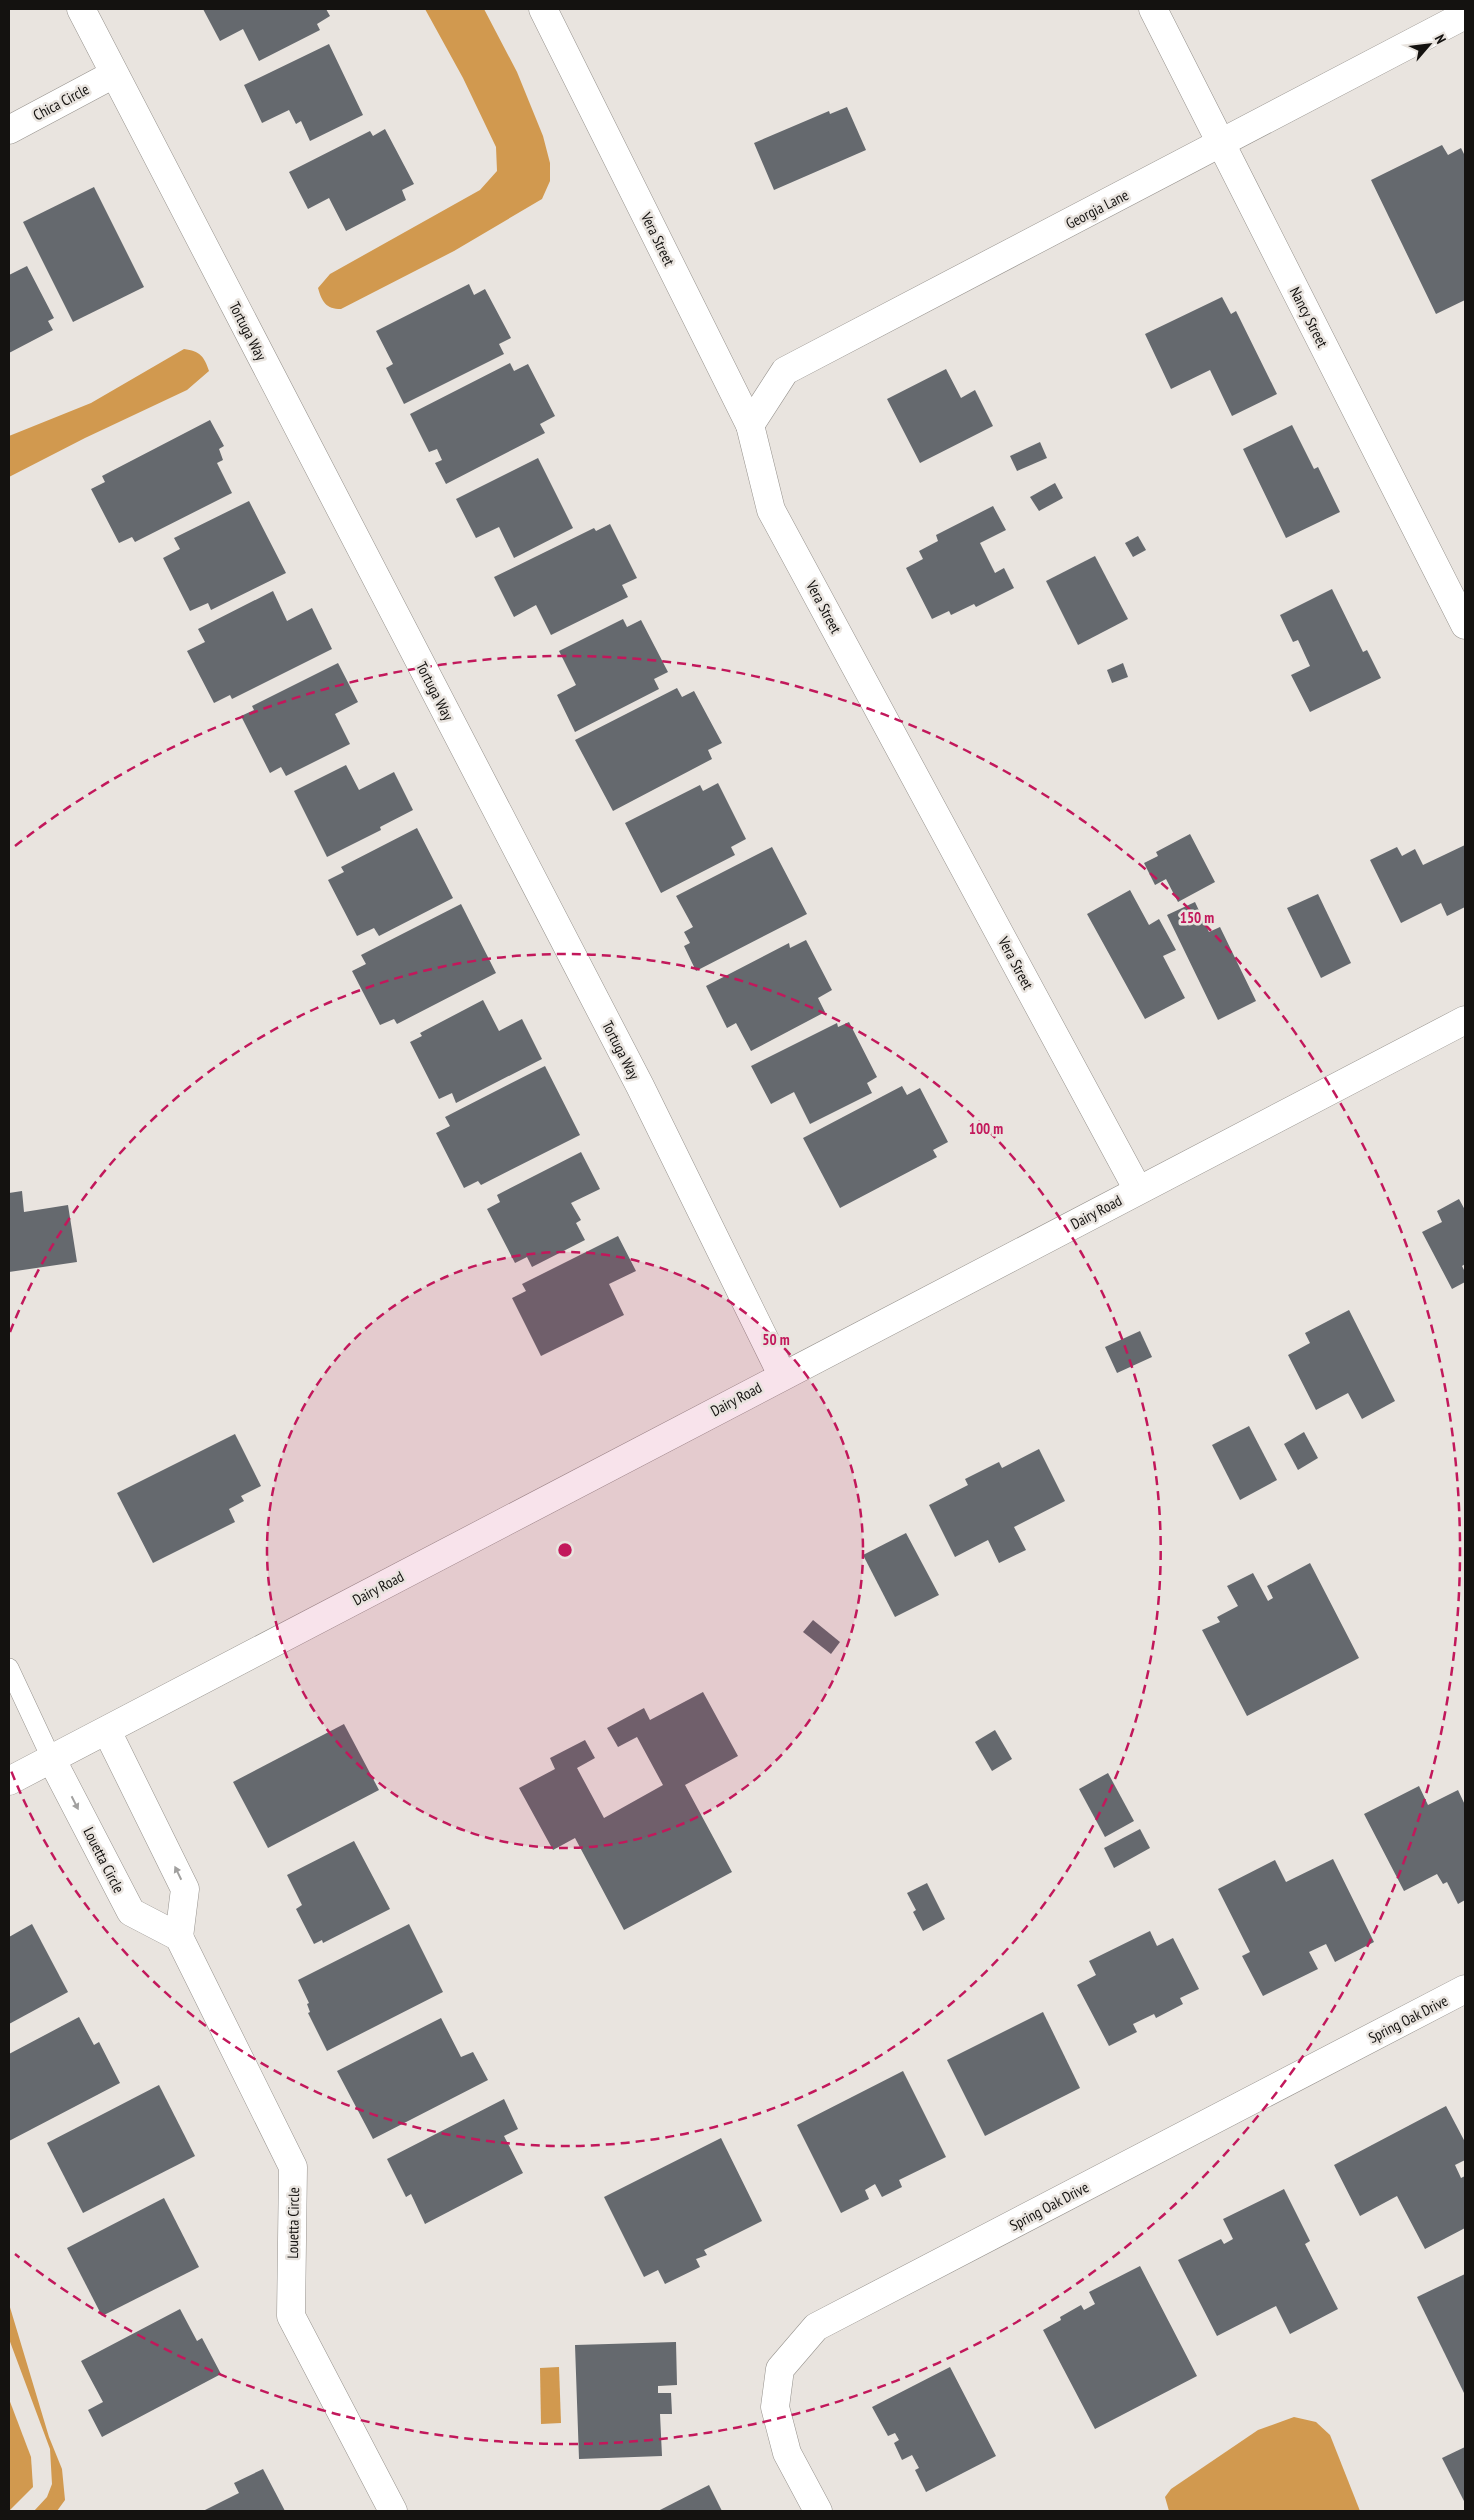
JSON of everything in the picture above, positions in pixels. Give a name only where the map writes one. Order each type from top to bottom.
[{"type":"street","name":"Tortuga Way","points":[[81,9],[640,1086],[782,1376]]},
{"type":"street","name":"Vera Street","points":[[543,9],[750,425],[771,510],[1138,1190]]},
{"type":"street","name":"Nancy Street","points":[[1153,9],[1465,625]]},
{"type":"street","name":"Georgia Lane","points":[[750,425],[786,371],[1221,144],[1465,14]]},
{"type":"street","name":"Chica Circle","points":[[9,130],[114,74]]},
{"type":"street","name":"Dairy Road","points":[[9,1781],[1465,1020]]},
{"type":"street","points":[[107,1731],[185,1889],[179,1937]]},
{"type":"street","name":"Louetta Circle","points":[[52,1760],[131,1912],[179,1937],[293,2167],[291,2316],[393,2511]]},
{"type":"street","name":"Spring Oak Drive","points":[[818,2511],[788,2453],[775,2407],[780,2369],[816,2327],[1465,1989]]},
{"type":"lane","points":[[9,1668],[52,1760]]},
{"type":"shaded area","points":[[425,9],[484,9],[517,72],[543,136],[550,163],[550,181],[542,199],[454,251],[341,309],[332,308],[325,304],[318,288],[330,274],[480,190],[497,171],[496,147],[463,78]]},
{"type":"shaded area","points":[[184,349],[201,355],[209,371],[187,390],[85,438],[9,477],[9,436],[91,403]]},
{"type":"shaded area","points":[[9,2304],[49,2437],[62,2469],[65,2500],[57,2511],[34,2511],[47,2497],[52,2484],[50,2449],[9,2339]]},
{"type":"shaded area","points":[[559,2367],[561,2423],[541,2424],[540,2368]]},
{"type":"shaded area","points":[[9,2399],[31,2457],[33,2487],[9,2511]]},
{"type":"shaded area","points":[[1294,2417],[1316,2422],[1330,2435],[1360,2511],[1169,2511],[1165,2497],[1171,2489],[1258,2430]]},
{"type":"building","points":[[203,9],[326,9],[330,16],[317,24],[320,30],[259,61],[243,29],[220,41]]},
{"type":"building","points":[[329,44],[363,115],[310,141],[301,121],[296,124],[289,110],[262,123],[244,85]]},
{"type":"building","points":[[847,107],[866,150],[774,190],[754,143],[829,111],[830,114]]},
{"type":"building","points":[[385,129],[414,184],[402,190],[406,200],[346,231],[329,198],[308,209],[289,172],[370,131],[373,136]]},
{"type":"building","points":[[1442,145],[1448,155],[1461,148],[1465,156],[1465,300],[1436,314],[1371,180]]},
{"type":"building","points":[[94,187],[144,287],[73,322],[23,222]]},
{"type":"building","points":[[27,266],[54,318],[48,321],[53,330],[9,353],[9,275]]},
{"type":"building","points":[[469,284],[474,295],[485,289],[511,338],[499,344],[504,354],[404,404],[386,368],[393,364],[376,331]]},
{"type":"building","points":[[1222,297],[1231,314],[1236,311],[1277,394],[1232,416],[1210,370],[1171,389],[1145,334]]},
{"type":"building","points":[[510,363],[514,371],[528,364],[555,416],[540,424],[545,433],[446,484],[435,463],[442,460],[437,449],[429,452],[410,414]]},
{"type":"building","points":[[946,369],[961,398],[975,390],[993,426],[920,463],[887,399]]},
{"type":"building","points":[[210,420],[224,446],[219,449],[223,460],[217,463],[232,493],[135,542],[132,537],[119,543],[91,489],[105,482],[102,476]]},
{"type":"building","points":[[1292,425],[1314,469],[1318,467],[1340,512],[1286,538],[1243,449]]},
{"type":"building","points":[[1040,442],[1047,458],[1017,471],[1010,456]]},
{"type":"building","points":[[538,458],[573,528],[514,558],[499,527],[476,538],[456,499]]},
{"type":"building","points":[[1055,483],[1063,498],[1039,511],[1030,497]]},
{"type":"building","points":[[249,501],[286,573],[211,610],[208,603],[190,611],[163,558],[180,549],[174,538]]},
{"type":"building","points":[[993,506],[1006,530],[980,543],[995,573],[1004,568],[1014,588],[976,607],[974,604],[951,615],[949,611],[932,619],[906,568],[923,559],[919,551],[938,541],[936,535]]},
{"type":"building","points":[[610,524],[637,578],[622,585],[628,597],[551,635],[536,605],[514,617],[494,577],[594,528],[596,531]]},
{"type":"building","points":[[1138,536],[1146,550],[1133,557],[1125,543]]},
{"type":"building","points":[[1095,556],[1128,619],[1078,645],[1046,581]]},
{"type":"building","points":[[1332,589],[1363,652],[1367,650],[1381,678],[1310,712],[1291,675],[1310,666],[1298,640],[1293,642],[1280,615]]},
{"type":"building","points":[[273,591],[287,621],[312,608],[332,649],[232,699],[230,695],[214,703],[187,651],[205,642],[198,629]]},
{"type":"building","points":[[623,619],[627,627],[641,620],[668,672],[654,679],[659,689],[575,732],[557,695],[576,685],[559,651]]},
{"type":"building","points":[[338,663],[358,702],[335,714],[350,744],[286,776],[281,767],[270,773],[241,716],[254,710],[252,706]]},
{"type":"building","points":[[1123,663],[1128,677],[1112,683],[1107,670]]},
{"type":"building","points":[[677,688],[682,697],[694,691],[722,743],[708,750],[712,759],[613,811],[575,740]]},
{"type":"building","points":[[346,765],[359,790],[394,772],[413,810],[380,827],[381,830],[327,857],[294,791]]},
{"type":"building","points":[[718,783],[746,839],[731,847],[735,855],[661,893],[625,823],[700,785],[703,791]]},
{"type":"building","points":[[417,828],[453,898],[379,936],[374,928],[357,936],[328,880],[344,872],[341,867]]},
{"type":"building","points":[[1190,834],[1215,882],[1178,902],[1166,879],[1155,885],[1144,863],[1158,856],[1156,852]]},
{"type":"building","points":[[1465,845],[1465,907],[1447,916],[1441,903],[1401,923],[1370,860],[1397,847],[1402,856],[1415,849],[1423,865]]},
{"type":"building","points":[[772,847],[807,914],[696,971],[684,946],[690,943],[684,932],[693,927],[676,896]]},
{"type":"building","points":[[1130,890],[1149,925],[1159,919],[1176,950],[1163,956],[1185,998],[1145,1019],[1087,914]]},
{"type":"building","points":[[1318,894],[1351,963],[1321,978],[1287,908]]},
{"type":"building","points":[[1195,902],[1209,932],[1220,927],[1256,1001],[1218,1020],[1167,915]]},
{"type":"building","points":[[461,904],[496,973],[397,1024],[394,1019],[380,1025],[352,971],[366,964],[361,955]]},
{"type":"building","points":[[806,940],[832,990],[818,998],[825,1012],[751,1051],[736,1023],[727,1028],[706,986],[789,943],[790,948]]},
{"type":"building","points":[[483,1000],[499,1031],[522,1019],[542,1059],[456,1103],[452,1093],[439,1099],[410,1042],[422,1036],[420,1033]]},
{"type":"building","points":[[849,1022],[877,1077],[867,1083],[872,1093],[810,1124],[794,1092],[771,1104],[751,1066],[837,1023],[838,1027]]},
{"type":"building","points":[[545,1066],[580,1135],[481,1185],[478,1181],[464,1188],[436,1133],[450,1126],[445,1117]]},
{"type":"building","points":[[902,1086],[907,1095],[920,1088],[948,1142],[933,1150],[937,1157],[840,1208],[803,1138]]},
{"type":"building","points":[[581,1152],[600,1189],[571,1203],[581,1220],[576,1223],[585,1240],[532,1267],[527,1257],[515,1263],[487,1209],[500,1202],[497,1195]]},
{"type":"building","points":[[22,1191],[24,1212],[68,1205],[77,1262],[9,1272],[9,1193]]},
{"type":"building","points":[[1459,1199],[1465,1210],[1465,1264],[1462,1266],[1465,1272],[1465,1282],[1452,1289],[1422,1232],[1442,1222],[1437,1211]]},
{"type":"building","points":[[618,1236],[636,1271],[609,1284],[624,1315],[541,1356],[512,1298],[526,1291],[522,1284]]},
{"type":"building","points":[[1349,1310],[1395,1401],[1362,1419],[1348,1393],[1316,1410],[1288,1355],[1310,1343],[1305,1333]]},
{"type":"building","points":[[1140,1331],[1152,1357],[1117,1373],[1105,1347]]},
{"type":"building","points":[[1249,1426],[1277,1480],[1240,1500],[1212,1445]]},
{"type":"building","points":[[1304,1432],[1318,1458],[1298,1470],[1284,1444]]},
{"type":"building","points":[[235,1434],[261,1486],[241,1496],[244,1501],[229,1509],[235,1522],[153,1563],[117,1493]]},
{"type":"building","points":[[1039,1449],[1065,1501],[1014,1527],[1026,1550],[999,1563],[988,1540],[955,1557],[929,1505],[968,1485],[965,1479],[999,1462],[1002,1468]]},
{"type":"building","points":[[906,1533],[939,1595],[895,1617],[863,1555]]},
{"type":"building","points":[[1310,1563],[1359,1658],[1247,1716],[1202,1630],[1220,1622],[1217,1617],[1238,1606],[1227,1586],[1253,1573],[1268,1601],[1273,1598],[1267,1586]]},
{"type":"building","points":[[813,1620],[840,1642],[831,1654],[803,1632]]},
{"type":"building","points":[[703,1692],[738,1756],[685,1785],[732,1872],[624,1930],[575,1838],[553,1850],[519,1788],[555,1769],[550,1758],[585,1740],[595,1758],[577,1768],[604,1818],[663,1785],[637,1737],[618,1747],[607,1728],[644,1708],[650,1720]]},
{"type":"building","points":[[344,1724],[379,1790],[268,1848],[233,1782]]},
{"type":"building","points":[[995,1730],[1012,1759],[992,1771],[975,1742]]},
{"type":"building","points":[[1108,1773],[1134,1821],[1105,1837],[1079,1789]]},
{"type":"building","points":[[1419,1786],[1428,1805],[1458,1790],[1465,1805],[1465,1900],[1458,1904],[1447,1882],[1443,1884],[1437,1874],[1404,1891],[1364,1814]]},
{"type":"building","points":[[1140,1829],[1150,1848],[1114,1868],[1104,1848]]},
{"type":"building","points":[[354,1841],[390,1909],[323,1943],[322,1940],[314,1944],[296,1909],[302,1905],[287,1875]]},
{"type":"building","points":[[1333,1859],[1374,1942],[1335,1962],[1326,1944],[1309,1952],[1318,1969],[1263,1996],[1242,1956],[1250,1952],[1218,1889],[1275,1860],[1286,1882]]},
{"type":"building","points":[[927,1883],[945,1919],[923,1931],[913,1912],[916,1910],[907,1893]]},
{"type":"building","points":[[32,1924],[68,1992],[9,2024],[9,1937]]},
{"type":"building","points":[[409,1924],[443,1992],[327,2051],[308,2013],[310,2012],[307,2004],[309,2003],[298,1980]]},
{"type":"building","points":[[1150,1931],[1157,1946],[1173,1938],[1199,1989],[1180,1998],[1183,2004],[1156,2018],[1154,2014],[1133,2024],[1137,2032],[1109,2046],[1077,1985],[1096,1975],[1089,1961]]},
{"type":"building","points":[[1043,2012],[1080,2088],[985,2136],[947,2060]]},
{"type":"building","points":[[79,2017],[94,2045],[99,2042],[120,2083],[9,2141],[9,2054]]},
{"type":"building","points":[[441,2018],[461,2057],[473,2052],[488,2080],[373,2139],[337,2071]]},
{"type":"building","points":[[903,2071],[946,2157],[899,2180],[902,2187],[882,2197],[875,2184],[865,2190],[869,2199],[841,2213],[797,2125]]},
{"type":"building","points":[[159,2085],[195,2156],[83,2213],[47,2143]]},
{"type":"building","points":[[504,2099],[518,2129],[504,2136],[523,2173],[425,2224],[411,2194],[406,2197],[387,2159]]},
{"type":"building","points":[[1446,2106],[1465,2142],[1465,2160],[1455,2165],[1461,2178],[1465,2176],[1465,2228],[1425,2249],[1397,2196],[1360,2216],[1334,2165]]},
{"type":"building","points":[[721,2138],[762,2221],[704,2250],[707,2255],[696,2259],[700,2267],[665,2284],[658,2270],[644,2277],[604,2197]]},
{"type":"building","points":[[1284,2189],[1310,2241],[1305,2244],[1338,2309],[1290,2334],[1276,2306],[1217,2336],[1178,2260],[1221,2239],[1224,2244],[1233,2239],[1223,2219]]},
{"type":"building","points":[[164,2198],[199,2267],[102,2316],[67,2248]]},
{"type":"building","points":[[1140,2266],[1197,2376],[1095,2429],[1043,2330],[1061,2320],[1060,2317],[1081,2305],[1084,2310],[1095,2304],[1089,2292]]},
{"type":"building","points":[[1465,2274],[1465,2395],[1417,2297]]},
{"type":"building","points":[[180,2309],[197,2341],[202,2338],[221,2374],[102,2437],[88,2410],[103,2402],[81,2361]]},
{"type":"building","points":[[676,2342],[677,2385],[658,2386],[658,2393],[671,2393],[672,2414],[660,2414],[662,2456],[579,2459],[575,2345]]},
{"type":"building","points":[[950,2367],[996,2456],[926,2492],[915,2470],[919,2468],[912,2455],[902,2460],[894,2443],[899,2440],[895,2433],[888,2436],[872,2407]]},
{"type":"building","points":[[1465,2447],[1465,2503],[1442,2458]]},
{"type":"building","points":[[263,2469],[285,2511],[203,2511],[239,2493],[234,2483]]},
{"type":"building","points":[[709,2485],[722,2511],[658,2511]]}]
